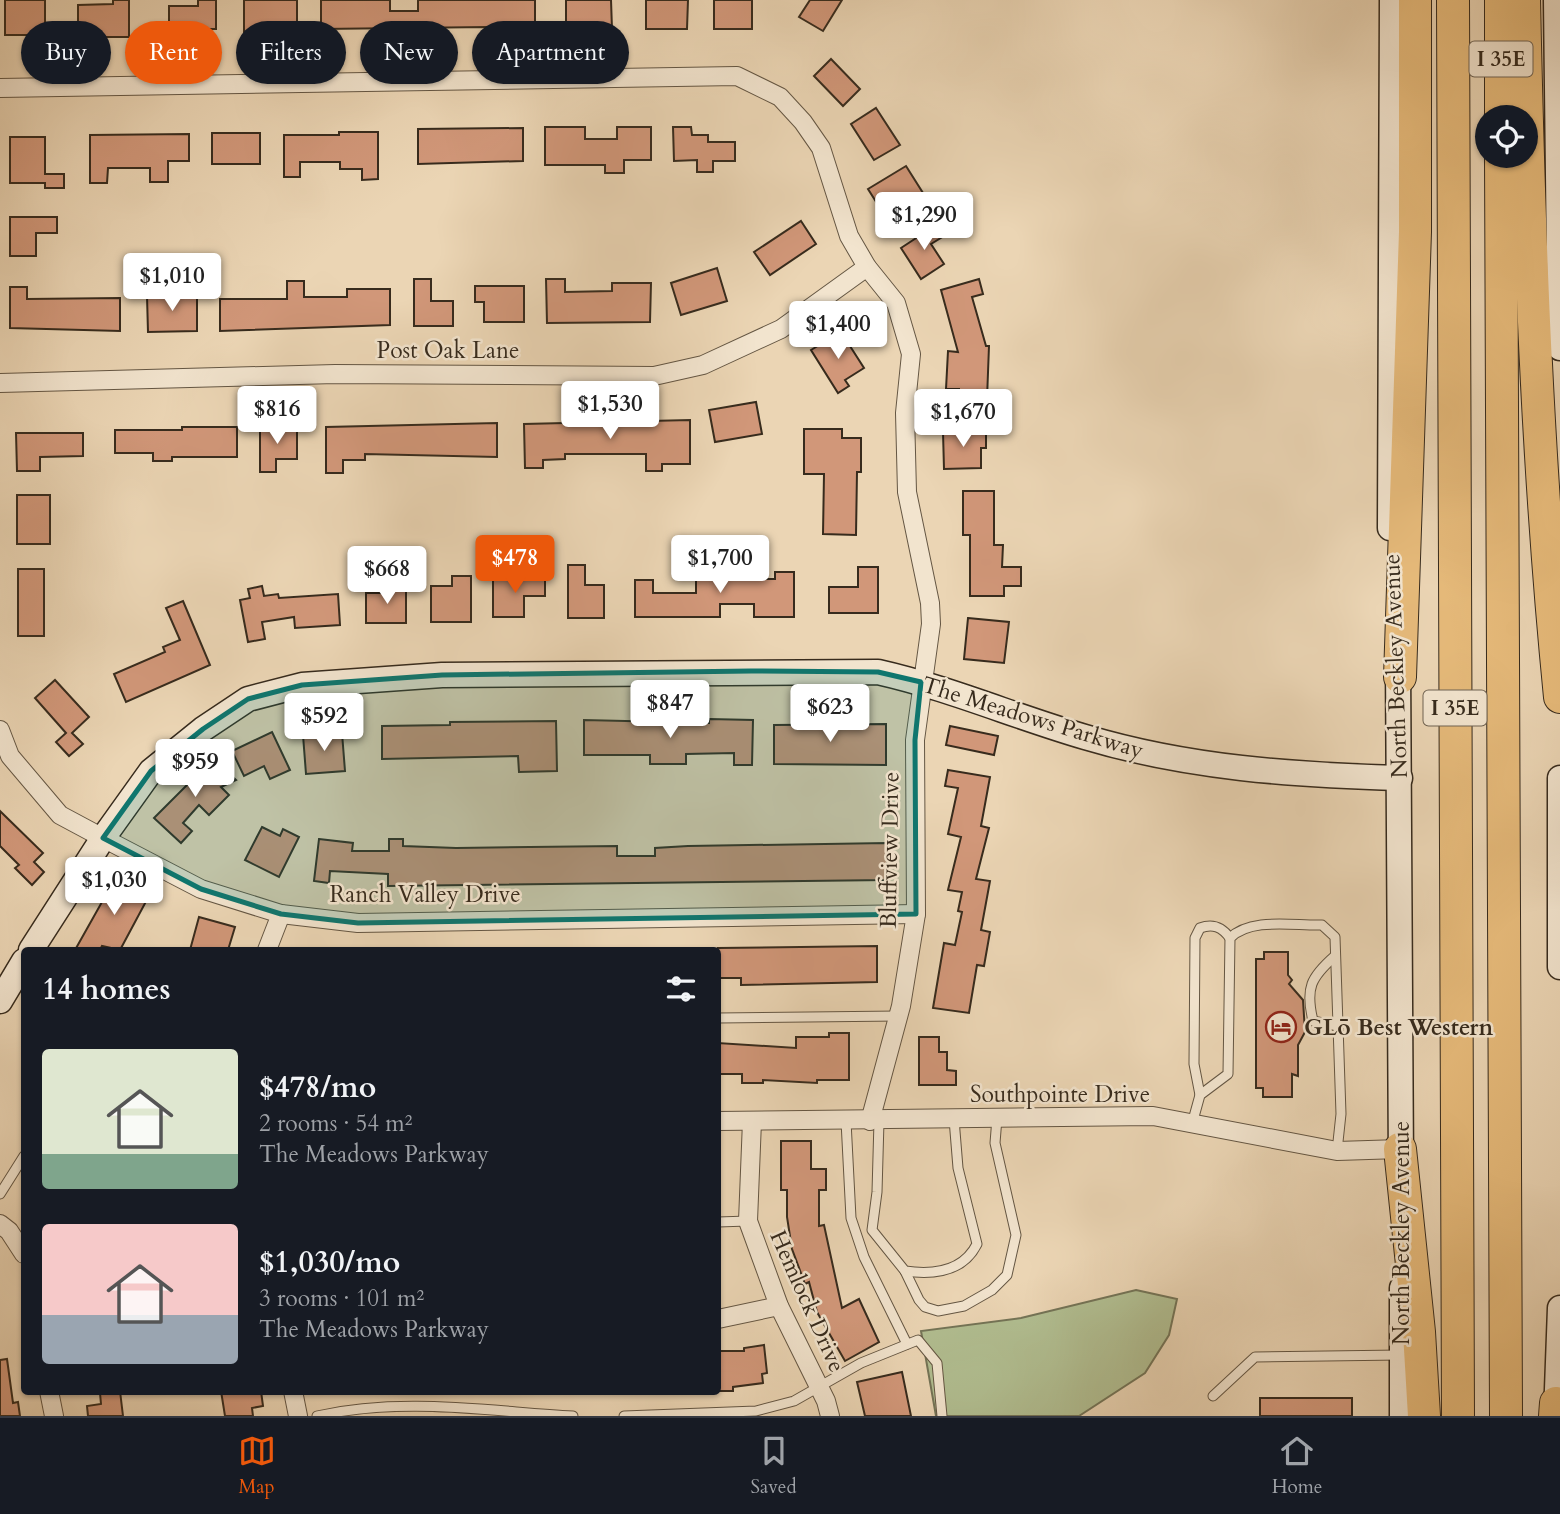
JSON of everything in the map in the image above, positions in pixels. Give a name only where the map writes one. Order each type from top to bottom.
[{"type":"highway","points":[[1400,677],[1415,232],[1415,0]]},
{"type":"highway","name":"I 35E","points":[[1453,0],[1458,1416]]},
{"type":"highway","name":"I 35E","points":[[1502,0],[1502,105]]},
{"type":"highway","points":[[1524,0],[1542,505],[1560,697]]},
{"type":"highway","name":"I 35E","points":[[1502,168],[1506,1416]]},
{"type":"highway","points":[[1400,1149],[1419,1332],[1424,1416]]},
{"type":"main road","name":"North Beckley Avenue","points":[[1392,0],[1390,607],[1400,677],[1402,1416]]},
{"type":"main road","points":[[1556,0],[1560,348]]},
{"type":"main road","name":"The Meadows Parkway","points":[[34,947],[103,838],[151,771],[203,729],[248,699],[302,685],[442,675],[878,672],[921,682],[1087,738],[1184,760],[1315,776],[1400,778]]},
{"type":"main road","points":[[1560,778],[1560,967]]},
{"type":"main road","points":[[0,1001],[21,966]]},
{"type":"main road","points":[[1557,1410],[1560,1308]]},
{"type":"street","name":"Bluffview Drive","points":[[0,88],[737,76],[780,97],[821,148],[849,236],[867,267],[896,303],[911,354],[905,413],[907,492],[931,614],[931,636],[921,682],[915,740],[916,914],[899,1016],[874,1121]]},
{"type":"street","name":"Post Oak Lane","points":[[0,383],[335,374],[654,376],[703,365],[780,329],[867,267]]},
{"type":"street","name":"Ranch Valley Drive","points":[[0,730],[10,756],[60,815],[201,890],[281,914],[358,923],[916,914]]},
{"type":"street","points":[[268,947],[281,914]]},
{"type":"street","name":"Southpointe Drive","points":[[721,1121],[1153,1116],[1337,1151],[1400,1149]]},
{"type":"street","name":"Hemlock Drive","points":[[752,1121],[748,1221],[779,1306],[820,1389],[830,1416]]},
{"type":"street","points":[[0,1224],[9,1231],[21,1249]]},
{"type":"street","points":[[721,1318],[779,1306]]},
{"type":"street","points":[[50,1395],[54,1416]]},
{"type":"street","points":[[294,1395],[298,1416]]},
{"type":"lane","points":[[1192,1124],[1200,1095],[1194,1065],[1195,938],[1200,928],[1208,925],[1224,930],[1230,938],[1228,1074],[1200,1095]]},
{"type":"lane","points":[[1230,938],[1239,929],[1251,926],[1322,925],[1335,937],[1341,1114],[1337,1151]]},
{"type":"lane","points":[[1335,956],[1312,979],[1309,1004],[1313,1021],[1338,1026]]},
{"type":"lane","points":[[721,1018],[899,1016]]},
{"type":"lane","points":[[874,1121],[872,1230],[905,1271],[919,1300],[925,1307],[938,1311],[964,1306],[983,1296],[1007,1275],[1016,1235],[995,1143],[997,1118]]},
{"type":"lane","points":[[905,1271],[930,1275],[957,1266],[972,1255],[977,1244],[958,1168],[954,1119]]},
{"type":"lane","points":[[846,1121],[850,1219],[864,1257],[907,1344]]},
{"type":"lane","points":[[0,1194],[21,1161]]},
{"type":"lane","points":[[721,1222],[748,1221]]},
{"type":"lane","points":[[624,1416],[757,1411],[794,1401],[820,1389],[861,1363],[918,1340],[937,1363],[942,1416]]},
{"type":"lane","points":[[1213,1396],[1255,1357],[1402,1355]]},
{"type":"lane","points":[[317,1416],[358,1407],[390,1404],[573,1416]]},
{"type":"highlighted area","points":[[751,671],[878,672],[921,682],[915,740],[916,914],[358,923],[281,914],[201,889],[103,838],[151,771],[203,729],[248,699],[302,685],[442,675]]},
{"type":"green space","points":[[1136,1290],[1177,1299],[1169,1335],[1145,1373],[1079,1416],[936,1416],[921,1331],[1021,1318]]},
{"type":"building","points":[[5,0],[45,0],[45,21],[21,21],[21,35],[5,35]]},
{"type":"building","points":[[113,0],[129,0],[129,21],[125,21],[125,37],[111,37],[111,21],[78,21],[78,5],[113,4]]},
{"type":"building","points":[[198,0],[216,0],[216,21],[169,21],[169,6],[198,6]]},
{"type":"building","points":[[244,0],[297,0],[297,21],[244,21]]},
{"type":"building","points":[[321,0],[390,0],[390,11],[418,11],[418,0],[535,0],[535,21],[472,21],[472,27],[458,27],[458,21],[360,21],[360,29],[346,29],[346,21],[321,21]]},
{"type":"building","points":[[566,0],[611,0],[612,21],[566,21]]},
{"type":"building","points":[[646,0],[688,0],[687,29],[646,29]]},
{"type":"building","points":[[714,0],[752,0],[752,29],[714,29]]},
{"type":"building","points":[[810,0],[842,0],[823,31],[799,17]]},
{"type":"building","points":[[831,59],[860,89],[843,106],[814,76]]},
{"type":"building","points":[[876,108],[900,145],[874,160],[851,124]]},
{"type":"building","points":[[545,127],[585,127],[585,139],[617,139],[617,127],[651,127],[651,160],[624,160],[624,173],[605,173],[605,165],[545,165]]},
{"type":"building","points":[[673,127],[691,127],[692,135],[708,135],[708,142],[735,142],[735,161],[713,161],[713,172],[697,172],[697,160],[674,161]]},
{"type":"building","points":[[523,128],[523,161],[418,164],[418,129]]},
{"type":"building","points":[[339,132],[378,132],[378,179],[362,180],[362,169],[340,169],[340,162],[300,162],[300,177],[284,177],[284,135],[339,135]]},
{"type":"building","points":[[212,133],[260,133],[260,164],[212,164]]},
{"type":"building","points":[[189,134],[189,161],[168,161],[168,182],[150,182],[150,168],[108,168],[107,183],[90,183],[90,135]]},
{"type":"building","points":[[10,137],[45,137],[45,174],[64,174],[64,188],[45,188],[45,183],[10,183]]},
{"type":"building","points":[[906,166],[923,193],[885,216],[868,189]]},
{"type":"building","points":[[10,217],[57,217],[57,233],[36,233],[36,256],[10,256]]},
{"type":"building","points":[[801,221],[816,244],[770,275],[754,252]]},
{"type":"building","points":[[936,225],[944,236],[931,244],[944,264],[921,279],[901,248]]},
{"type":"building","points":[[717,268],[727,301],[681,315],[671,283]]},
{"type":"building","points":[[414,279],[431,279],[431,301],[453,301],[453,326],[414,326]]},
{"type":"building","points":[[546,279],[565,279],[565,292],[612,291],[612,283],[651,283],[650,322],[547,323]]},
{"type":"building","points":[[979,279],[983,294],[972,297],[986,346],[989,346],[987,399],[959,398],[959,389],[946,389],[948,351],[958,352],[941,290]]},
{"type":"building","points":[[287,281],[304,281],[304,297],[347,297],[347,289],[390,289],[390,325],[220,331],[220,299],[287,299]]},
{"type":"building","points":[[475,286],[524,286],[524,322],[484,322],[484,302],[475,302]]},
{"type":"building","points":[[10,287],[27,287],[27,299],[120,298],[120,331],[10,328]]},
{"type":"building","points":[[197,295],[197,331],[148,332],[147,296]]},
{"type":"building","points":[[841,332],[864,368],[845,380],[849,386],[838,393],[811,350]]},
{"type":"building","points":[[756,402],[762,434],[715,442],[709,410]]},
{"type":"building","points":[[690,420],[690,464],[662,464],[662,471],[646,471],[646,454],[565,454],[565,459],[543,460],[543,468],[525,468],[524,424]]},
{"type":"building","points":[[497,423],[497,457],[365,454],[365,460],[343,460],[343,473],[326,473],[326,427]]},
{"type":"building","points":[[260,426],[297,426],[297,459],[276,459],[276,472],[260,472]]},
{"type":"building","points":[[182,427],[237,427],[237,457],[172,457],[172,461],[153,461],[153,453],[115,453],[115,430],[182,430]]},
{"type":"building","points":[[804,429],[842,429],[842,438],[861,438],[861,472],[857,472],[856,535],[823,534],[824,474],[804,474]]},
{"type":"building","points":[[986,431],[986,448],[981,448],[981,468],[944,469],[943,432]]},
{"type":"building","points":[[16,433],[83,433],[83,456],[40,457],[40,471],[17,471]]},
{"type":"building","points":[[963,491],[994,491],[994,545],[1003,545],[1002,567],[1021,567],[1021,586],[1004,586],[1004,596],[970,596],[970,535],[963,535]]},
{"type":"building","points":[[17,495],[50,495],[50,544],[17,544]]},
{"type":"building","points":[[726,560],[744,560],[745,579],[775,579],[775,572],[794,572],[794,617],[754,617],[754,604],[720,604],[720,617],[635,617],[635,580],[653,580],[653,593],[696,593],[696,573],[727,572]]},
{"type":"building","points":[[568,565],[585,565],[585,585],[604,585],[604,618],[568,618]]},
{"type":"building","points":[[858,567],[878,567],[878,613],[829,613],[829,587],[858,587]]},
{"type":"building","points":[[18,569],[44,569],[44,636],[18,636]]},
{"type":"building","points":[[452,576],[471,576],[471,622],[431,622],[431,586],[452,586]]},
{"type":"building","points":[[493,578],[545,578],[545,596],[524,596],[524,617],[493,617]]},
{"type":"building","points":[[388,584],[406,584],[406,623],[366,623],[366,593],[388,593]]},
{"type":"building","points":[[262,586],[264,596],[278,594],[279,598],[338,594],[340,625],[295,628],[294,617],[262,622],[265,639],[248,642],[240,600],[250,598],[248,589]]},
{"type":"building","points":[[183,601],[210,665],[126,702],[114,674],[165,652],[163,647],[180,640],[166,608]]},
{"type":"building","points":[[968,618],[1009,622],[1004,663],[964,659]]},
{"type":"building","points":[[55,680],[89,717],[72,733],[83,744],[69,756],[56,742],[66,733],[35,698]]},
{"type":"building","points":[[709,719],[753,720],[752,765],[734,765],[734,753],[686,754],[686,764],[650,764],[650,755],[584,755],[584,720],[709,723]]},
{"type":"building","points":[[556,721],[557,771],[519,772],[518,756],[382,759],[382,726]]},
{"type":"building","points":[[886,724],[886,765],[774,764],[774,725]]},
{"type":"building","points":[[950,726],[998,736],[994,755],[946,745]]},
{"type":"building","points":[[272,732],[290,770],[270,779],[264,766],[244,776],[232,751]]},
{"type":"building","points":[[342,733],[345,771],[306,774],[303,735]]},
{"type":"building","points":[[213,759],[236,780],[221,787],[229,795],[209,815],[199,805],[183,823],[192,831],[181,843],[154,818]]},
{"type":"building","points":[[948,770],[990,777],[981,826],[989,828],[976,879],[990,881],[981,930],[990,932],[984,966],[977,965],[969,1013],[933,1008],[944,943],[955,945],[962,912],[958,911],[962,892],[948,890],[961,837],[948,834],[958,788],[945,786]]},
{"type":"building","points":[[0,811],[43,853],[34,862],[44,872],[32,885],[15,868],[19,865],[0,846]]},
{"type":"building","points":[[262,827],[280,836],[283,829],[299,837],[279,877],[245,860]]},
{"type":"building","points":[[319,839],[353,843],[352,851],[389,851],[389,839],[403,839],[403,846],[456,848],[617,846],[617,856],[655,856],[655,848],[688,846],[887,843],[887,880],[388,886],[388,874],[330,871],[329,883],[314,881]]},
{"type":"building","points":[[116,877],[150,894],[122,947],[77,947]]},
{"type":"building","points":[[199,917],[235,927],[229,947],[191,947]]},
{"type":"building","points":[[877,946],[877,982],[741,985],[741,978],[721,978],[721,948]]},
{"type":"building","name":"GLō Best Western","points":[[1264,952],[1288,952],[1288,975],[1292,980],[1289,984],[1303,1000],[1305,1032],[1298,1045],[1298,1076],[1292,1074],[1292,1097],[1263,1097],[1263,1088],[1256,1088],[1256,959],[1264,959]]},
{"type":"building","points":[[829,1033],[849,1033],[849,1080],[817,1080],[817,1083],[763,1080],[763,1083],[742,1083],[742,1074],[721,1074],[721,1043],[796,1048],[796,1037],[829,1037]]},
{"type":"building","points":[[919,1037],[939,1037],[939,1052],[947,1052],[947,1070],[956,1071],[956,1085],[919,1085]]},
{"type":"building","points":[[781,1141],[811,1141],[811,1169],[826,1169],[826,1190],[819,1190],[819,1226],[824,1225],[842,1308],[859,1299],[879,1342],[845,1361],[817,1312],[809,1282],[805,1284],[792,1249],[787,1217],[787,1190],[781,1190]]},
{"type":"building","points":[[764,1345],[767,1373],[762,1374],[763,1383],[733,1387],[733,1391],[721,1391],[721,1351],[744,1351],[744,1348]]},
{"type":"building","points":[[7,1359],[13,1403],[18,1402],[20,1416],[0,1416],[0,1360]]},
{"type":"building","points":[[902,1372],[911,1416],[865,1416],[857,1382]]},
{"type":"building","points":[[100,1395],[120,1395],[123,1416],[88,1416],[87,1406],[101,1404]]},
{"type":"building","points":[[222,1395],[262,1395],[263,1406],[252,1408],[253,1416],[225,1416]]},
{"type":"building","points":[[1260,1398],[1352,1398],[1352,1416],[1260,1416]]},
{"type":"place","name":"GLō Best Western","points":[[1281,1027]]}]
